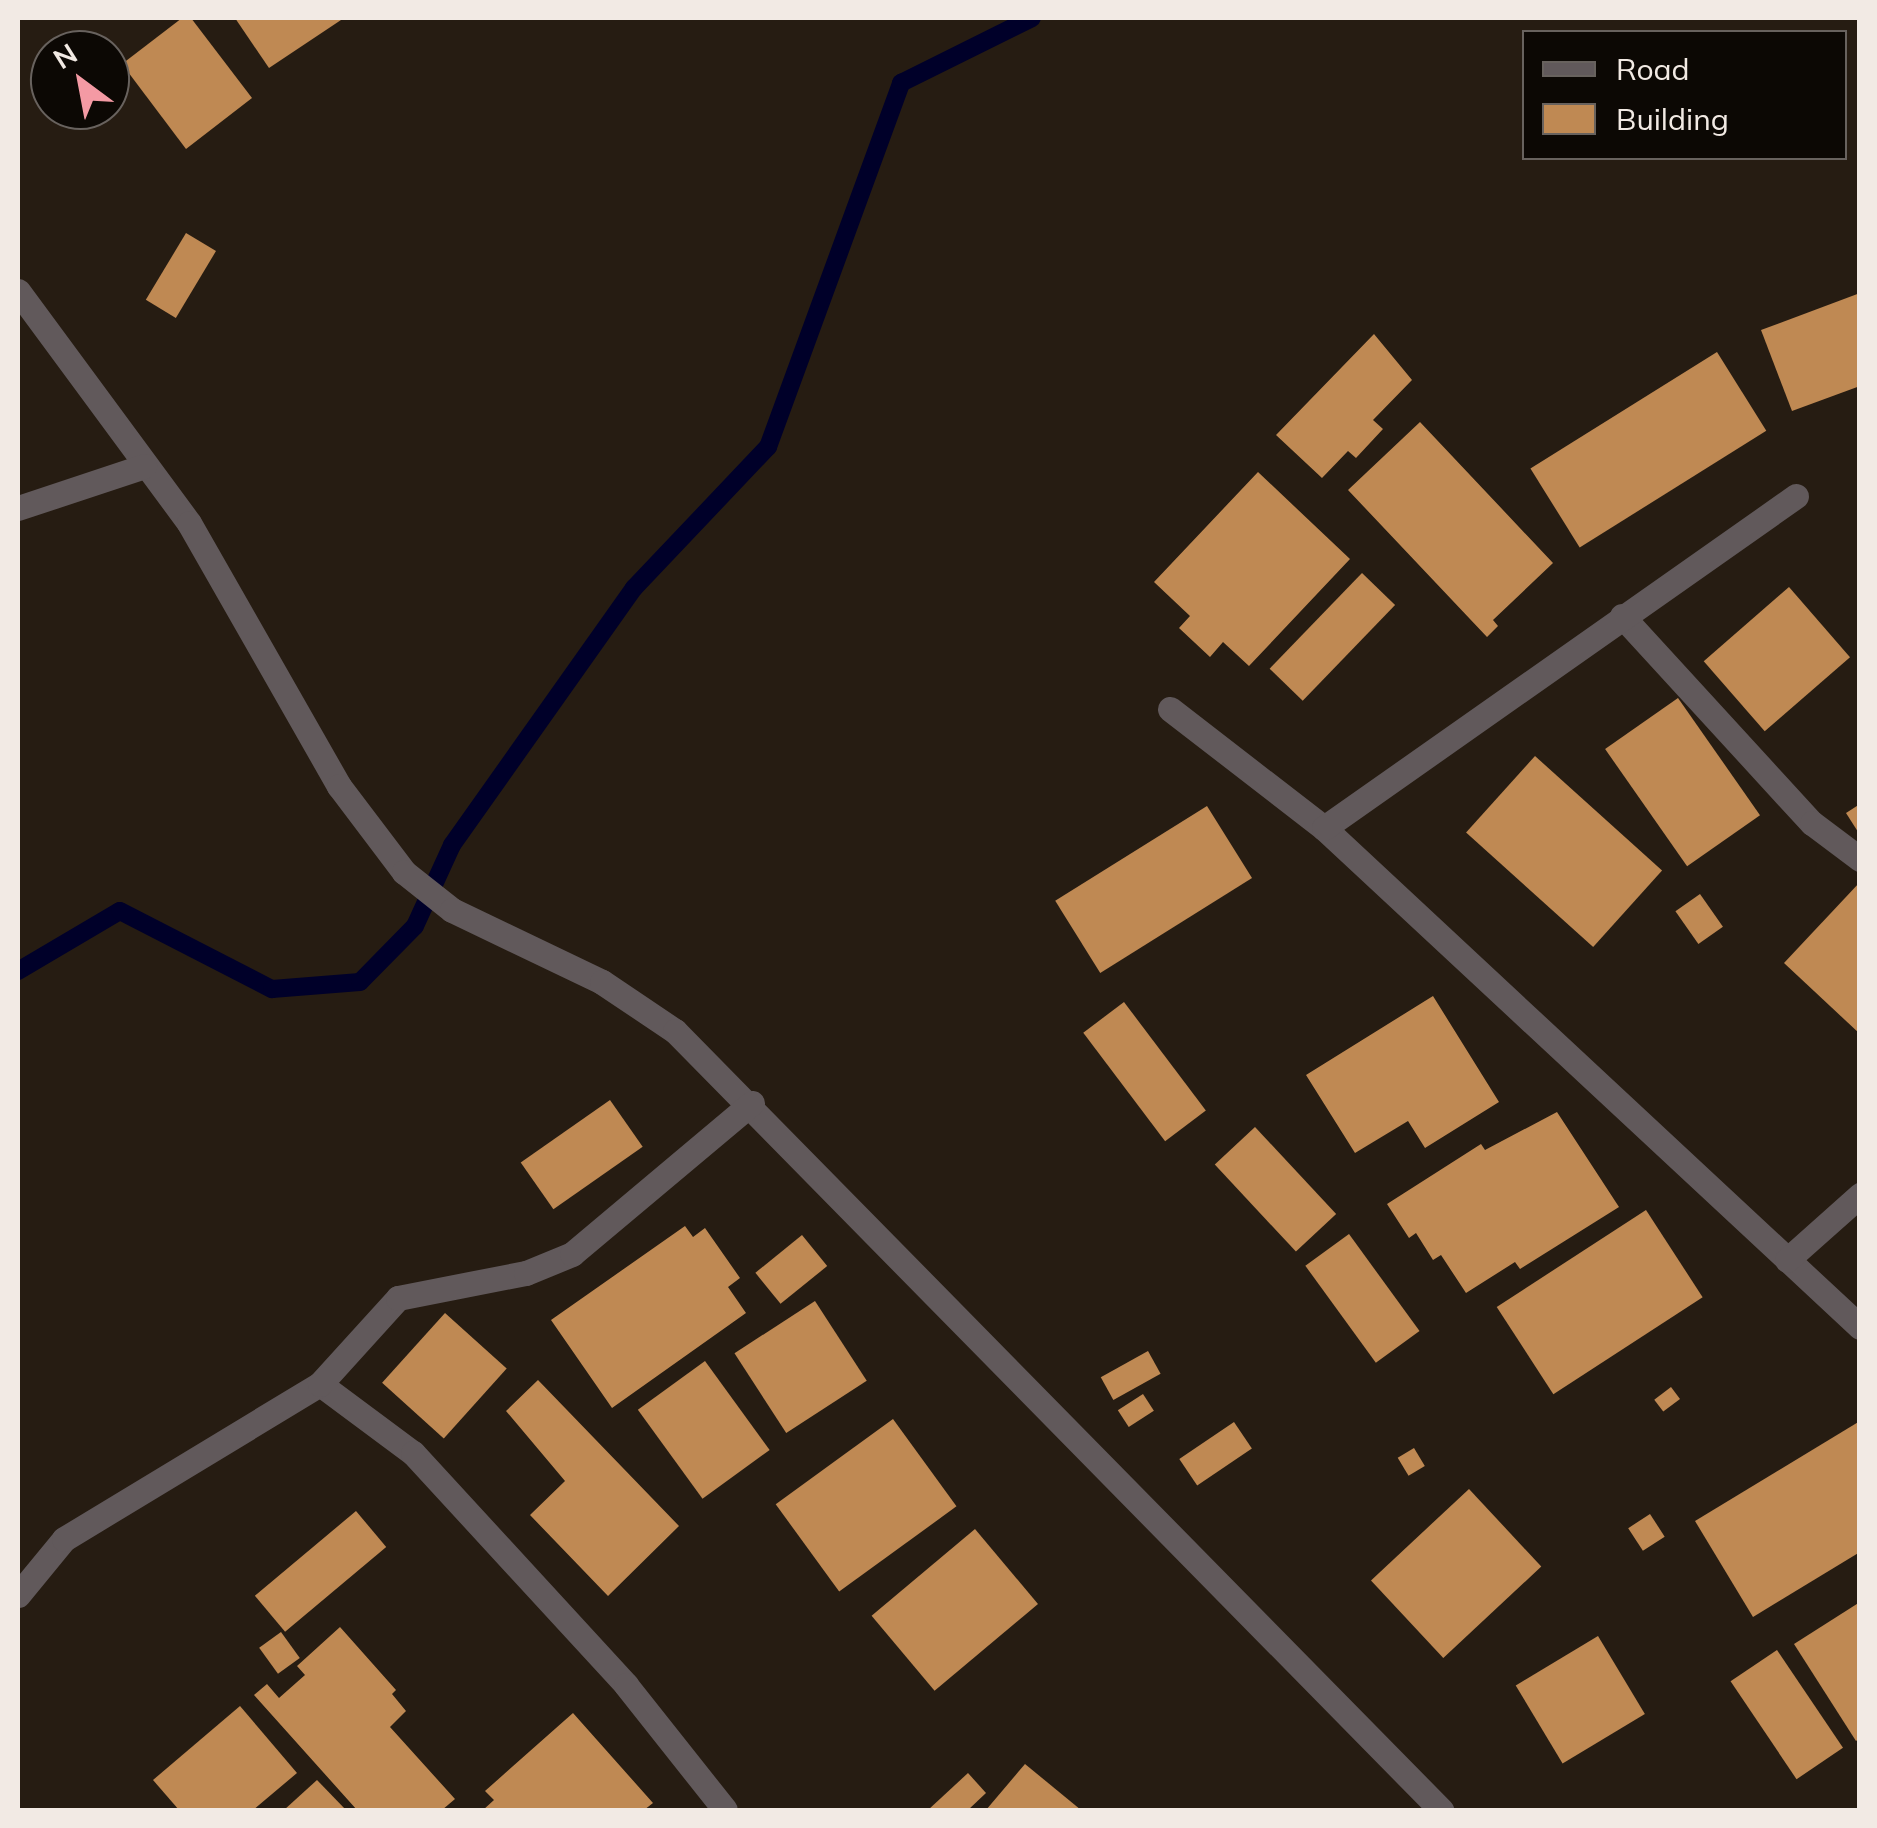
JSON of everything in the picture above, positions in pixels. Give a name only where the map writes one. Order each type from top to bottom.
[{"type":"street","points":[[18,292],[226,578],[339,786],[404,872],[452,910],[602,982],[675,1031],[752,1102],[1441,1810]]},
{"type":"street","points":[[18,508],[144,466]]},
{"type":"street","points":[[1324,828],[1796,496]]},
{"type":"street","points":[[1622,616],[1812,823],[1860,859]]},
{"type":"street","points":[[1170,709],[1324,828],[1860,1327]]},
{"type":"street","points":[[18,1595],[64,1539],[320,1384],[398,1298],[526,1273],[572,1254],[752,1102]]},
{"type":"street","points":[[1787,1260],[1860,1195]]},
{"type":"street","points":[[320,1384],[413,1454],[626,1685],[725,1810]]},
{"type":"building","points":[[182,18],[191,18],[252,98],[186,149],[130,75],[130,58]]},
{"type":"building","points":[[235,18],[344,18],[269,68]]},
{"type":"building","points":[[186,233],[216,251],[176,318],[146,300]]},
{"type":"building","points":[[1860,293],[1860,386],[1792,411],[1761,330]]},
{"type":"building","points":[[1374,334],[1412,380],[1373,420],[1383,429],[1356,458],[1348,451],[1322,478],[1276,435]]},
{"type":"building","points":[[1717,352],[1766,431],[1580,547],[1530,469]]},
{"type":"building","points":[[1420,422],[1553,563],[1493,620],[1498,626],[1487,637],[1348,490]]},
{"type":"building","points":[[1258,472],[1350,559],[1249,666],[1223,642],[1210,657],[1179,628],[1190,616],[1154,582]]},
{"type":"building","points":[[1362,573],[1395,605],[1303,701],[1270,669]]},
{"type":"building","points":[[1789,587],[1850,657],[1765,731],[1704,661]]},
{"type":"building","points":[[1678,698],[1760,815],[1687,866],[1605,749]]},
{"type":"building","points":[[1535,756],[1662,870],[1593,947],[1466,833]]},
{"type":"building","points":[[1860,804],[1860,835],[1846,813]]},
{"type":"building","points":[[1207,806],[1252,878],[1100,973],[1055,901]]},
{"type":"building","points":[[1860,882],[1860,1034],[1784,963]]},
{"type":"building","points":[[1700,894],[1723,927],[1698,944],[1675,911]]},
{"type":"building","points":[[1433,996],[1499,1102],[1425,1148],[1408,1121],[1355,1153],[1306,1075]]},
{"type":"building","points":[[1124,1002],[1206,1111],[1165,1141],[1083,1033]]},
{"type":"building","points":[[610,1100],[643,1147],[553,1209],[521,1163]]},
{"type":"building","points":[[1557,1112],[1619,1207],[1520,1269],[1515,1262],[1466,1293],[1441,1255],[1433,1260],[1416,1233],[1409,1238],[1387,1204],[1481,1144],[1485,1150]]},
{"type":"building","points":[[1255,1127],[1336,1214],[1296,1252],[1215,1165]]},
{"type":"building","points":[[1646,1210],[1703,1297],[1553,1394],[1497,1307]]},
{"type":"building","points":[[685,1226],[693,1237],[705,1228],[740,1278],[728,1287],[746,1313],[612,1408],[551,1320]]},
{"type":"building","points":[[1349,1234],[1420,1331],[1376,1363],[1305,1266]]},
{"type":"building","points":[[802,1235],[827,1266],[781,1304],[755,1273]]},
{"type":"building","points":[[815,1301],[867,1381],[786,1433],[734,1353]]},
{"type":"building","points":[[445,1313],[507,1369],[444,1438],[382,1383]]},
{"type":"building","points":[[1148,1351],[1161,1374],[1113,1400],[1101,1377]]},
{"type":"building","points":[[705,1361],[770,1450],[703,1499],[638,1410]]},
{"type":"building","points":[[538,1380],[679,1526],[608,1596],[530,1515],[565,1481],[506,1411]]},
{"type":"building","points":[[1671,1387],[1680,1399],[1663,1412],[1654,1400]]},
{"type":"building","points":[[1143,1394],[1154,1411],[1129,1427],[1118,1410]]},
{"type":"building","points":[[893,1419],[956,1506],[839,1592],[776,1504]]},
{"type":"building","points":[[1860,1421],[1860,1552],[1753,1617],[1695,1521]]},
{"type":"building","points":[[1234,1422],[1252,1449],[1197,1485],[1179,1459]]},
{"type":"building","points":[[1414,1448],[1425,1466],[1409,1476],[1398,1458]]},
{"type":"building","points":[[1469,1489],[1541,1567],[1443,1658],[1371,1580]]},
{"type":"building","points":[[356,1511],[386,1547],[285,1632],[255,1596]]},
{"type":"building","points":[[1650,1514],[1665,1537],[1643,1551],[1628,1528]]},
{"type":"building","points":[[975,1529],[1038,1604],[935,1691],[872,1616]]},
{"type":"building","points":[[1860,1602],[1860,1738],[1856,1741],[1794,1644]]},
{"type":"building","points":[[340,1627],[396,1690],[392,1694],[406,1711],[390,1727],[455,1799],[442,1810],[357,1810],[254,1695],[267,1684],[279,1698],[305,1675],[297,1666]]},
{"type":"building","points":[[281,1632],[300,1658],[278,1674],[259,1648]]},
{"type":"building","points":[[1598,1636],[1645,1714],[1563,1763],[1516,1685]]},
{"type":"building","points":[[1777,1650],[1843,1748],[1797,1779],[1731,1681]]},
{"type":"building","points":[[240,1706],[297,1773],[253,1810],[179,1810],[153,1780]]},
{"type":"building","points":[[573,1713],[653,1803],[644,1810],[483,1810],[494,1800],[485,1791]]},
{"type":"building","points":[[1025,1764],[1081,1810],[986,1810]]},
{"type":"building","points":[[968,1773],[986,1793],[968,1810],[928,1810]]},
{"type":"building","points":[[317,1780],[346,1810],[284,1810]]},
{"type":"waterway","points":[[18,971],[120,911],[272,989],[360,982],[415,926],[452,845],[634,588],[768,447],[901,83],[1032,18]]}]
